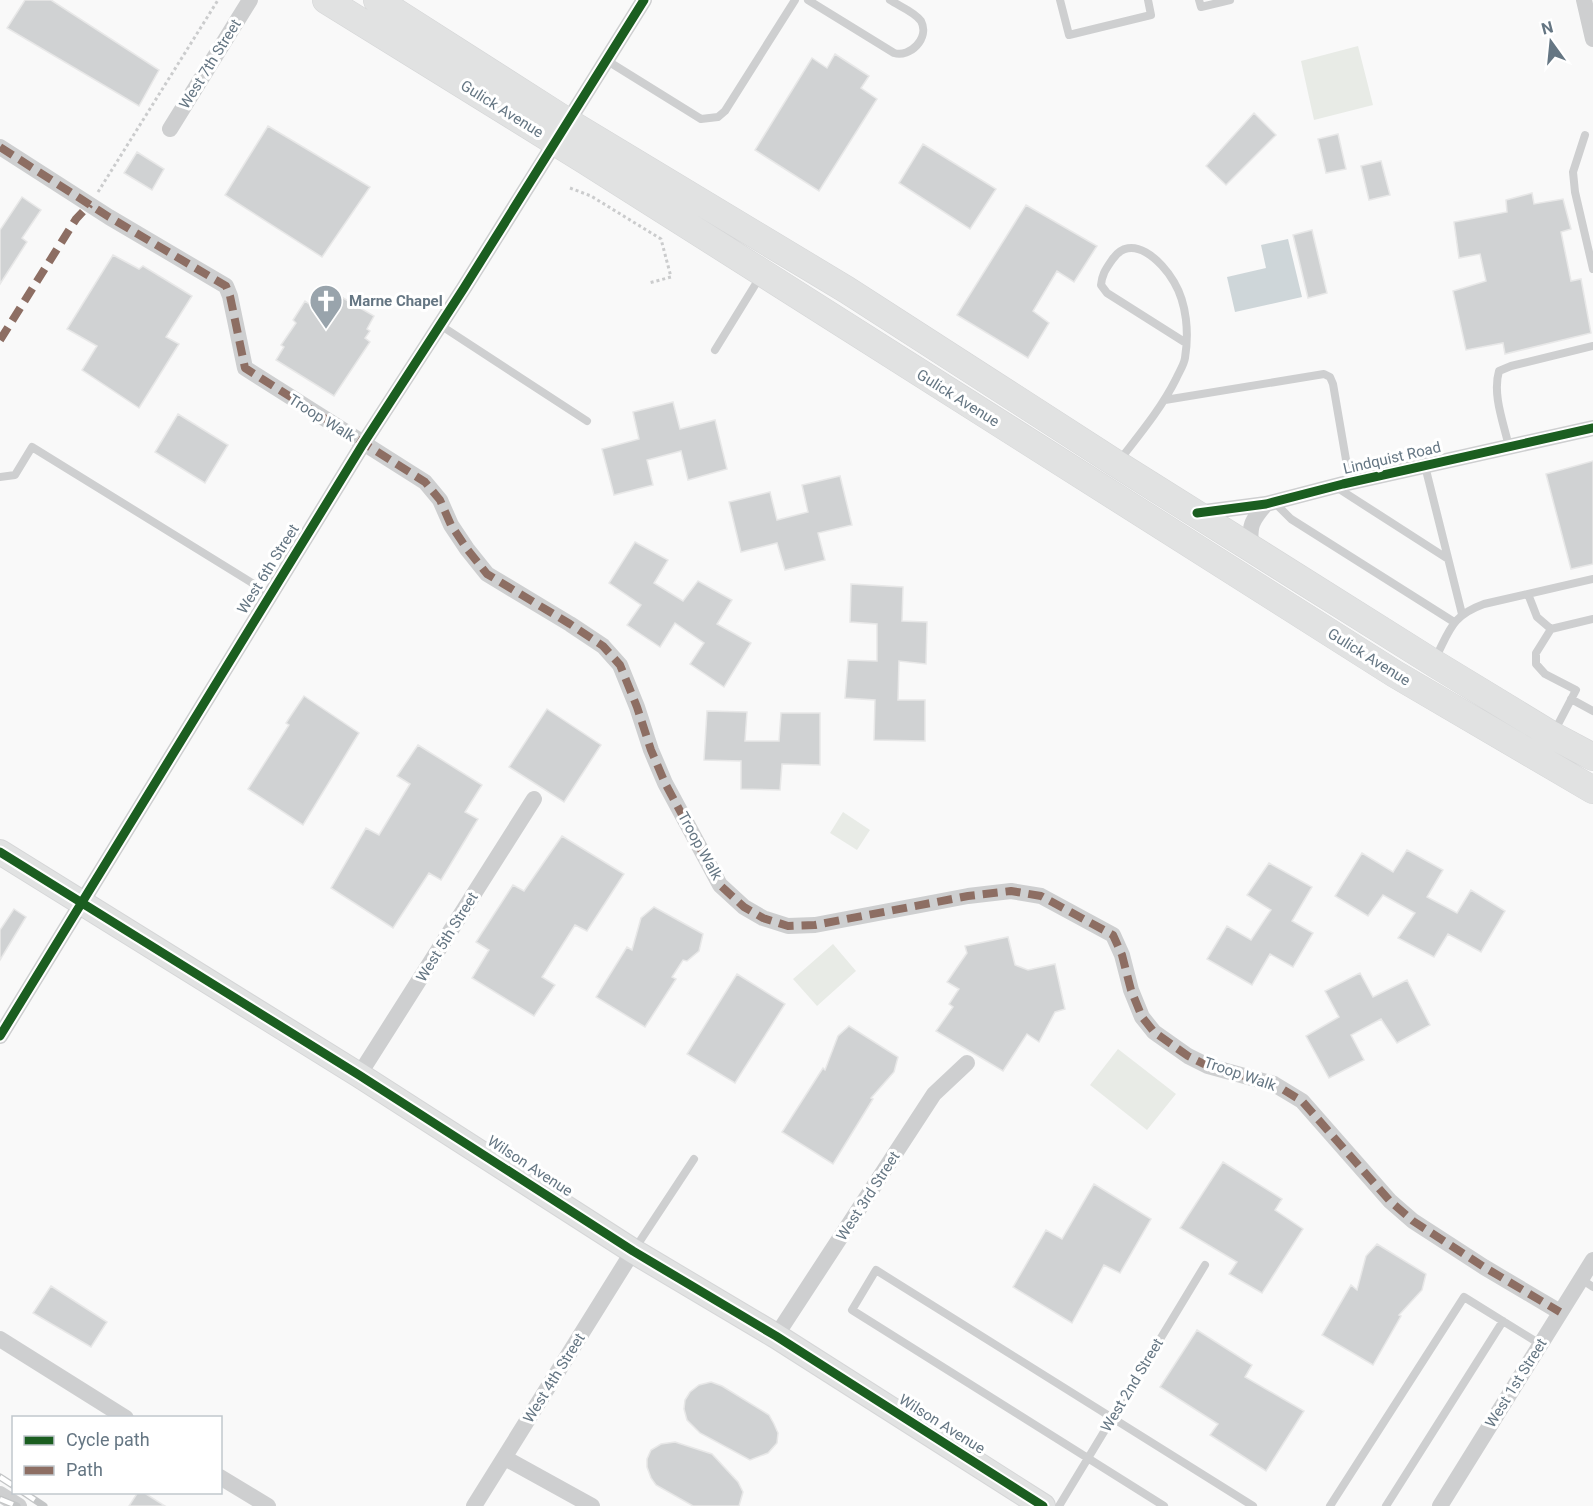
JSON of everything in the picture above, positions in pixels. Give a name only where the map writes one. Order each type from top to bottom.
[{"type":"main road","name":"Gulick Avenue","points":[[327,0],[847,290],[1116,464],[1433,662],[1552,735],[1593,757]]},
{"type":"main road","name":"Gulick Avenue","points":[[377,0],[763,273],[1395,674],[1593,790]]},
{"type":"street","name":"West 7th Street","points":[[171,129],[250,0]]},
{"type":"street","name":"West 6th Street","points":[[0,1036],[363,444],[644,0]]},
{"type":"street","points":[[1584,0],[1593,39]]},
{"type":"street","name":"Troop Walk","points":[[0,147],[226,286],[245,368],[425,482],[440,500],[451,525],[466,549],[487,574],[603,646],[620,665],[665,783],[720,885],[744,907],[763,918],[788,926],[815,925],[1000,892],[1011,891],[1041,896],[1113,935],[1122,955],[1131,990],[1142,1017],[1154,1032],[1188,1056],[1208,1066],[1274,1084],[1302,1101],[1390,1201],[1413,1221],[1560,1312]]},
{"type":"street","name":"Lindquist Road","points":[[1197,513],[1270,503],[1593,428]]},
{"type":"street","points":[[1251,548],[1249,531],[1253,518],[1270,503]]},
{"type":"street","name":"West 5th Street","points":[[359,1075],[534,799]]},
{"type":"street","name":"Wilson Avenue","points":[[0,852],[359,1075],[633,1251],[776,1336],[1043,1506]]},
{"type":"street","name":"West 3rd Street","points":[[776,1336],[934,1094],[967,1063]]},
{"type":"street","name":"West 4th Street","points":[[474,1506],[633,1251]]},
{"type":"street","name":"West 1st Street","points":[[1440,1506],[1560,1312],[1587,1283],[1593,1260]]},
{"type":"street","points":[[0,1339],[123,1416]]},
{"type":"street","points":[[505,1458],[592,1506]]},
{"type":"street","points":[[222,1478],[268,1506]]},
{"type":"street","points":[[0,1494],[19,1506]]},
{"type":"lane","points":[[605,60],[700,119],[718,117],[725,111],[795,0]]},
{"type":"lane","points":[[808,0],[900,55],[909,52],[917,45],[923,35],[922,24],[919,19],[890,0]]},
{"type":"lane","points":[[1060,0],[1069,35],[1151,15],[1148,0]]},
{"type":"lane","points":[[1199,0],[1201,7],[1230,0]]},
{"type":"lane","points":[[1585,135],[1574,172],[1575,192],[1593,269]]},
{"type":"lane","points":[[1116,464],[1165,400],[1185,360],[1186,343],[1186,316],[1170,277],[1160,264],[1136,247],[1118,250],[1103,274],[1101,285],[1107,293],[1186,343]]},
{"type":"lane","points":[[715,350],[763,273]]},
{"type":"lane","points":[[440,325],[587,421]]},
{"type":"lane","points":[[1509,447],[1500,407],[1497,379],[1499,372],[1510,366],[1593,346]]},
{"type":"lane","points":[[1165,400],[1324,374],[1330,377],[1333,384],[1342,485],[1448,559]]},
{"type":"lane","points":[[0,477],[15,475],[32,447],[270,594]]},
{"type":"lane","points":[[1425,466],[1462,614]]},
{"type":"lane","points":[[1270,503],[1291,519],[1455,622]]},
{"type":"lane","points":[[1433,662],[1455,622],[1467,610],[1593,579]]},
{"type":"lane","points":[[1528,594],[1537,617],[1551,629]]},
{"type":"lane","points":[[1552,735],[1576,690],[1545,674],[1536,664],[1536,652],[1551,629],[1593,619]]},
{"type":"lane","points":[[1571,699],[1593,711]]},
{"type":"lane","points":[[633,1251],[694,1159]]},
{"type":"lane","name":"West 2nd Street","points":[[1059,1506],[1205,1265]]},
{"type":"lane","points":[[1164,1506],[852,1310],[876,1270],[1253,1506]]},
{"type":"lane","points":[[1330,1506],[1464,1297],[1540,1344]]},
{"type":"lane","points":[[1386,1506],[1503,1321]]},
{"type":"path","points":[[90,204],[218,0]]},
{"type":"path","points":[[570,188],[591,196],[661,240],[671,277],[649,283]]},
{"type":"shaded area","points":[[1358,46],[1373,105],[1314,120],[1301,61]]},
{"type":"shaded area","points":[[1288,239],[1302,297],[1235,312],[1227,277],[1266,268],[1261,245]]},
{"type":"shaded area","points":[[843,812],[870,830],[857,850],[830,833]]},
{"type":"shaded area","points":[[833,944],[856,971],[817,1006],[793,979]]},
{"type":"shaded area","points":[[1118,1049],[1176,1094],[1147,1130],[1090,1085]]},
{"type":"building","points":[[25,0],[51,0],[159,70],[139,106],[7,28]]},
{"type":"building","points":[[835,54],[869,76],[861,88],[877,99],[819,191],[755,150],[812,58],[827,68]]},
{"type":"building","points":[[1254,113],[1276,135],[1226,185],[1206,166]]},
{"type":"building","points":[[268,126],[370,187],[322,257],[225,195]]},
{"type":"building","points":[[1338,134],[1346,169],[1326,173],[1318,139]]},
{"type":"building","points":[[923,144],[996,189],[970,229],[899,183]]},
{"type":"building","points":[[137,152],[164,169],[152,190],[124,173]]},
{"type":"building","points":[[1381,161],[1390,195],[1369,200],[1361,166]]},
{"type":"building","points":[[1532,193],[1534,204],[1563,199],[1571,229],[1561,232],[1571,281],[1581,279],[1591,333],[1505,354],[1503,343],[1466,350],[1453,291],[1486,281],[1480,254],[1459,258],[1454,222],[1507,212],[1506,200]]},
{"type":"building","points":[[22,197],[41,210],[22,238],[27,242],[0,284],[0,230]]},
{"type":"building","points":[[1026,205],[1097,246],[1074,282],[1057,271],[1033,311],[1049,323],[1028,358],[957,315]]},
{"type":"building","points":[[1312,230],[1327,293],[1308,298],[1293,235]]},
{"type":"building","points":[[113,255],[139,269],[143,266],[192,296],[166,337],[179,344],[139,408],[82,370],[97,346],[67,329]]},
{"type":"building","points":[[338,295],[374,316],[367,329],[370,331],[365,338],[370,342],[334,396],[276,360],[284,347],[281,345],[296,323],[293,320],[305,301],[320,312],[322,308],[329,312]]},
{"type":"building","points":[[673,402],[680,429],[715,420],[727,469],[688,480],[681,451],[647,460],[653,485],[614,495],[602,449],[639,439],[633,412]]},
{"type":"building","points":[[178,414],[228,445],[205,483],[155,452]]},
{"type":"building","points":[[1593,461],[1593,564],[1571,569],[1546,474]]},
{"type":"building","points":[[840,476],[852,525],[818,533],[825,560],[785,570],[777,543],[741,552],[729,502],[770,492],[777,520],[808,512],[802,485]]},
{"type":"building","points":[[635,542],[668,560],[654,583],[683,601],[698,581],[732,600],[717,624],[751,643],[724,687],[690,664],[704,643],[675,623],[660,647],[627,625],[641,605],[609,583]]},
{"type":"building","points":[[851,584],[903,587],[902,621],[927,622],[926,664],[899,661],[898,700],[925,700],[925,741],[874,740],[875,700],[845,698],[848,660],[877,661],[877,624],[850,622]]},
{"type":"building","points":[[304,696],[359,733],[303,825],[248,789],[289,725],[286,723]]},
{"type":"building","points":[[547,709],[601,745],[564,802],[509,767]]},
{"type":"building","points":[[707,711],[747,712],[745,741],[779,741],[781,713],[820,713],[820,765],[782,764],[780,790],[741,789],[741,761],[704,760]]},
{"type":"building","points":[[418,745],[482,785],[465,812],[478,819],[441,880],[429,873],[393,928],[331,888],[366,828],[379,835],[410,784],[397,776]]},
{"type":"building","points":[[562,836],[624,874],[587,931],[575,925],[542,977],[555,985],[534,1016],[472,978],[489,950],[476,942],[513,885],[524,891]]},
{"type":"building","points":[[1407,850],[1443,870],[1427,897],[1457,913],[1471,890],[1505,911],[1481,952],[1448,934],[1434,957],[1398,938],[1415,913],[1383,895],[1368,916],[1335,896],[1362,853],[1393,872]]},
{"type":"building","points":[[1269,863],[1312,887],[1292,921],[1313,933],[1293,967],[1270,954],[1252,985],[1207,959],[1227,926],[1251,940],[1271,910],[1247,895]]},
{"type":"building","points":[[654,907],[703,934],[699,951],[687,961],[683,960],[672,977],[676,979],[645,1027],[596,997],[627,947],[632,950],[641,918]]},
{"type":"building","points":[[14,909],[26,917],[0,960],[0,930]]},
{"type":"building","points":[[1008,937],[1015,965],[1028,970],[1055,964],[1065,1009],[1055,1012],[1039,1042],[1027,1034],[1003,1071],[936,1031],[953,1007],[949,1004],[959,989],[947,982],[967,953],[965,946]]},
{"type":"building","points":[[1360,973],[1373,997],[1407,980],[1430,1025],[1397,1043],[1381,1019],[1351,1035],[1364,1060],[1329,1078],[1306,1036],[1339,1017],[1325,991]]},
{"type":"building","points":[[737,974],[785,1004],[735,1083],[687,1054]]},
{"type":"building","points":[[849,1026],[898,1057],[894,1072],[871,1098],[873,1099],[833,1164],[782,1132],[823,1068],[825,1070],[838,1036]]},
{"type":"building","points":[[1223,1162],[1282,1199],[1275,1210],[1303,1229],[1262,1293],[1229,1274],[1237,1262],[1180,1228]]},
{"type":"building","points":[[1094,1184],[1151,1219],[1120,1273],[1104,1265],[1072,1323],[1013,1287],[1046,1230],[1062,1239]]},
{"type":"building","points":[[1377,1244],[1426,1274],[1422,1290],[1399,1315],[1401,1316],[1373,1365],[1322,1335],[1351,1285],[1357,1290],[1366,1256]]},
{"type":"building","points":[[51,1286],[107,1322],[91,1347],[33,1313]]},
{"type":"building","points":[[1197,1330],[1252,1365],[1245,1377],[1304,1411],[1266,1471],[1210,1435],[1218,1424],[1160,1387]]},
{"type":"building","points":[[711,1382],[722,1386],[769,1415],[778,1433],[777,1443],[768,1453],[750,1460],[700,1433],[687,1420],[684,1409],[685,1400],[690,1392],[699,1385]]},
{"type":"building","points":[[675,1442],[712,1454],[738,1482],[743,1492],[739,1506],[693,1506],[656,1485],[647,1467],[647,1459],[651,1450],[661,1444]]},
{"type":"building","points":[[137,1494],[146,1494],[165,1506],[129,1506]]},
{"type":"railway","points":[[0,1477],[12,1485]]},
{"type":"railway","points":[[26,1494],[44,1506]]},
{"type":"railway","points":[[0,1499],[17,1506]]},
{"type":"marked path","points":[[0,147],[109,217],[226,286],[245,368],[425,482],[440,500],[451,525],[467,549],[487,574],[603,646],[620,665],[665,783],[720,885],[744,907],[763,918],[788,926],[815,925],[968,896],[1011,891],[1041,896],[1113,935],[1122,955],[1131,990],[1142,1017],[1154,1032],[1188,1056],[1208,1066],[1274,1084],[1302,1101],[1390,1201],[1413,1221],[1560,1312]]},
{"type":"marked path","points":[[0,340],[76,219],[90,204]]},
{"type":"cycle path","points":[[0,1036],[363,444],[464,288],[644,0]]},
{"type":"cycle path","points":[[1197,513],[1266,504],[1343,484],[1593,428]]},
{"type":"cycle path","points":[[0,852],[359,1075],[633,1251],[776,1336],[1043,1506]]},
{"type":"place","name":"Marne Chapel","points":[[326,330]]}]
